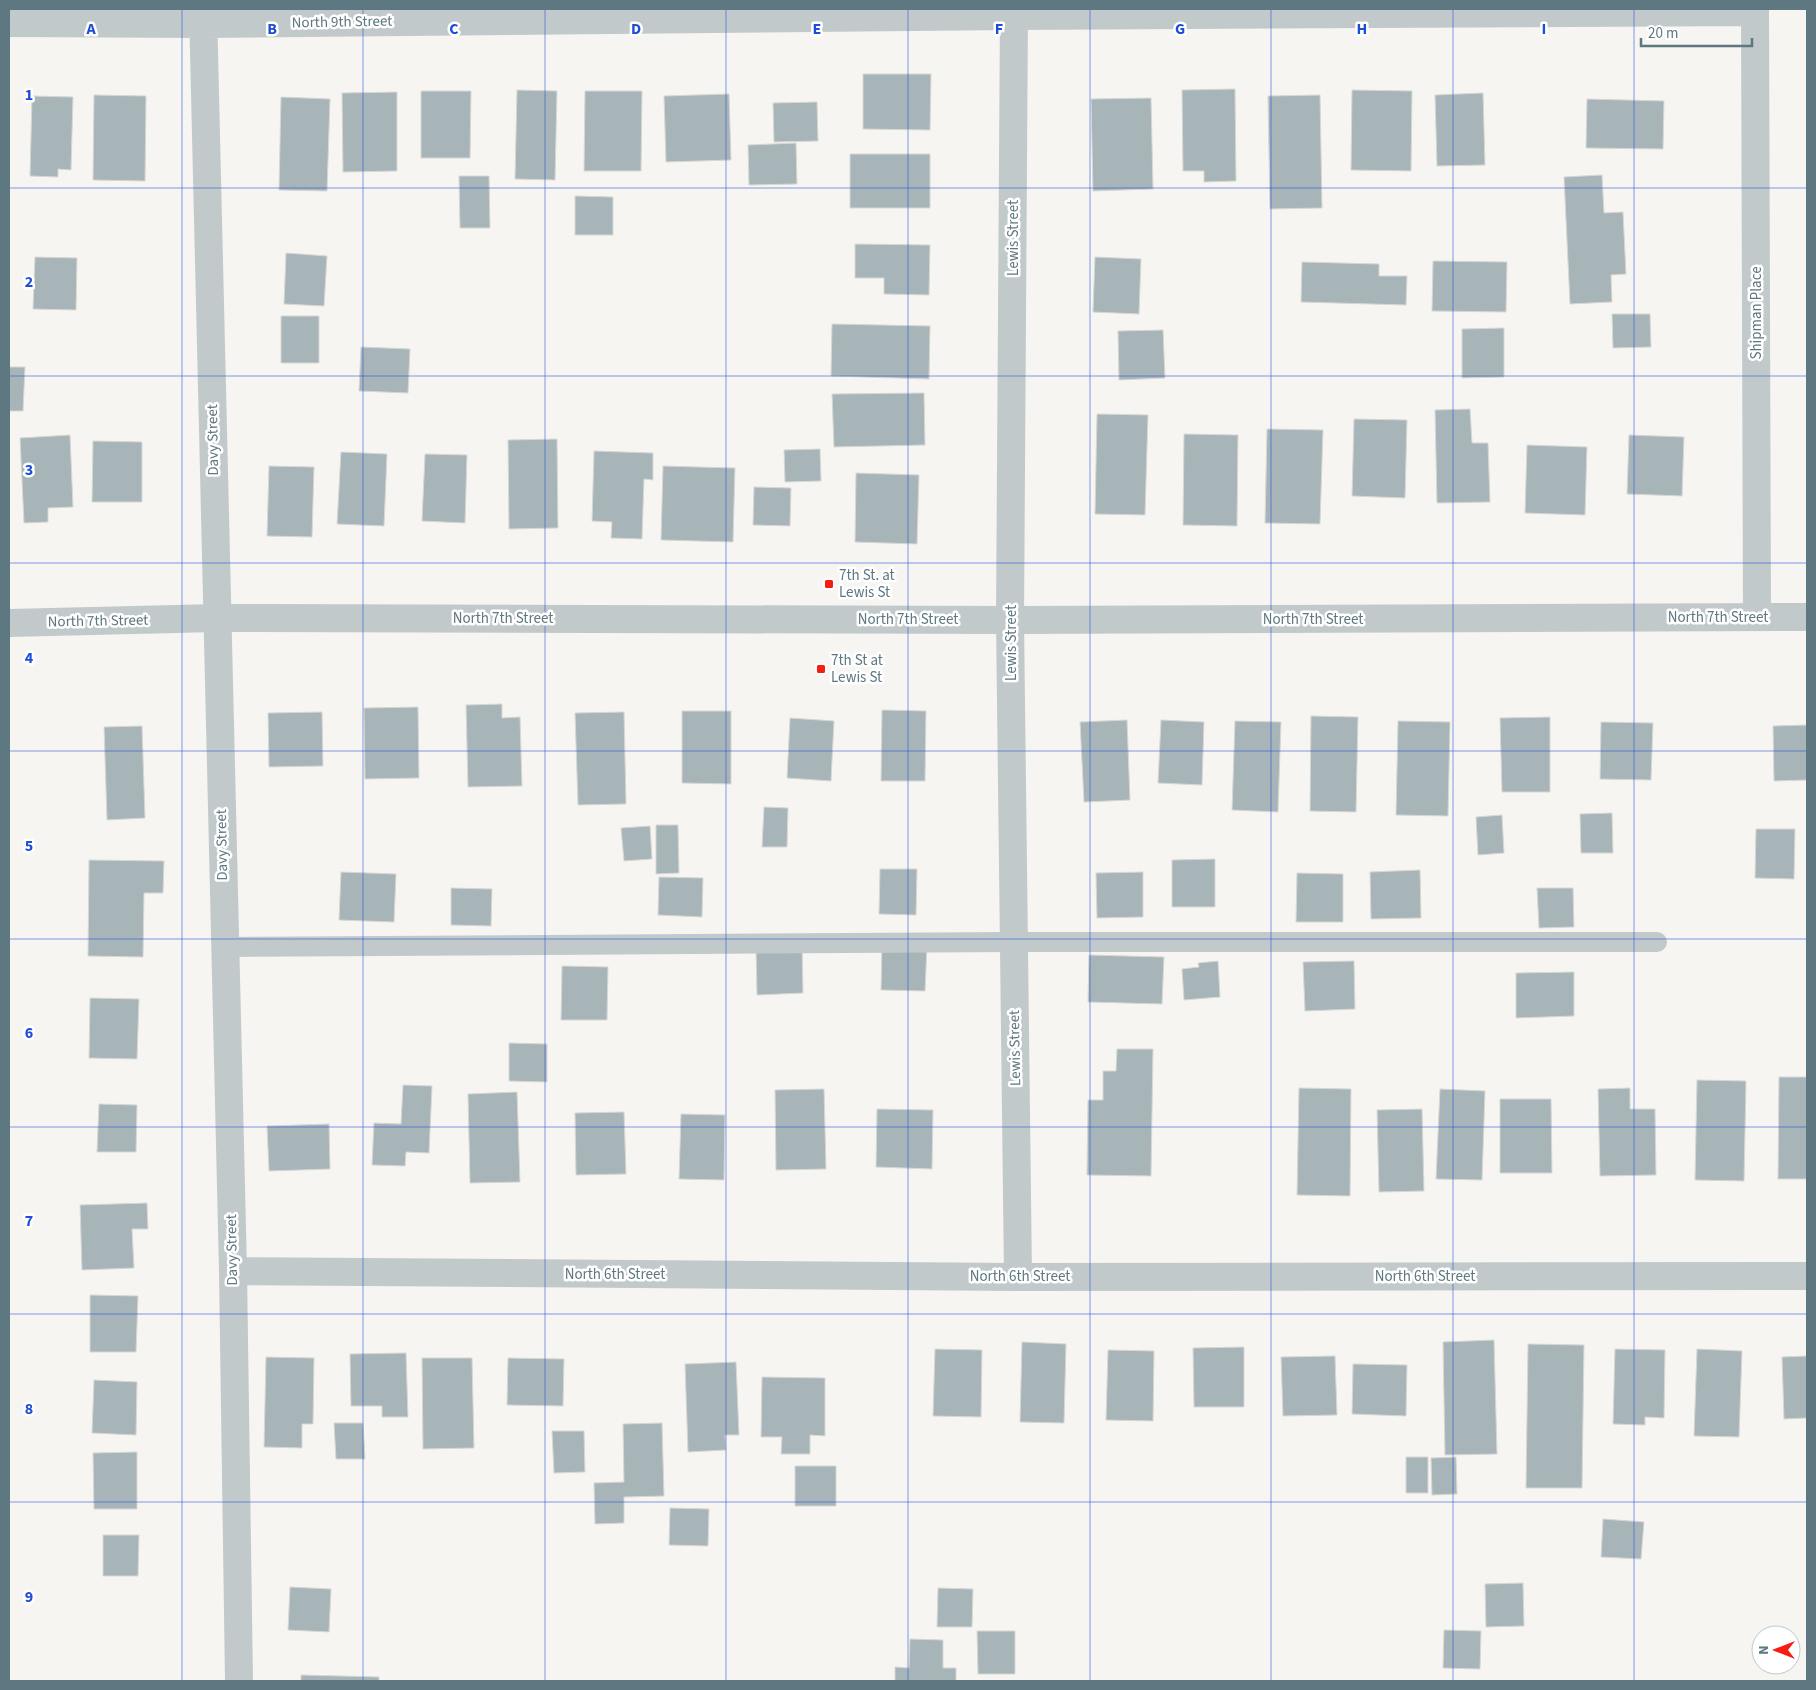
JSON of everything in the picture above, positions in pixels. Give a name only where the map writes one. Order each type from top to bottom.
[{"type":"street","name":"North 9th Street","points":[[9,23],[203,16],[1755,11]]},
{"type":"street","name":"Shipman Place","points":[[1755,11],[1757,617]]},
{"type":"street","name":"Lewis Street","points":[[1014,12],[1010,620],[1018,1277]]},
{"type":"street","name":"Davy Street","points":[[203,16],[233,1271],[239,1681]]},
{"type":"street","name":"North 7th Street","points":[[9,623],[217,618],[1010,620],[1807,617]]},
{"type":"street","name":"North 6th Street","points":[[233,1271],[1018,1277],[1807,1276]]},
{"type":"lane","points":[[225,946],[1014,942],[1658,942]]},
{"type":"building","points":[[863,74],[931,74],[930,130],[863,129]]},
{"type":"building","points":[[1235,89],[1236,181],[1204,182],[1204,171],[1183,171],[1182,90]]},
{"type":"building","points":[[517,90],[557,91],[555,180],[515,179]]},
{"type":"building","points":[[1352,90],[1412,91],[1411,171],[1351,170]]},
{"type":"building","points":[[421,91],[471,91],[470,158],[421,158]]},
{"type":"building","points":[[585,91],[642,91],[641,171],[584,171]]},
{"type":"building","points":[[397,92],[397,171],[343,172],[342,93]]},
{"type":"building","points":[[1483,93],[1485,165],[1437,166],[1435,95]]},
{"type":"building","points":[[729,94],[731,160],[666,162],[664,96]]},
{"type":"building","points":[[94,95],[146,96],[145,181],[93,180]]},
{"type":"building","points":[[1320,95],[1322,208],[1270,209],[1268,96]]},
{"type":"building","points":[[32,96],[73,97],[71,170],[58,169],[58,177],[30,176]]},
{"type":"building","points":[[281,97],[330,99],[327,191],[279,190]]},
{"type":"building","points":[[1151,98],[1153,189],[1093,191],[1091,99]]},
{"type":"building","points":[[1587,99],[1664,101],[1663,149],[1586,148]]},
{"type":"building","points":[[817,102],[818,141],[774,142],[773,103]]},
{"type":"building","points":[[796,143],[797,184],[749,185],[748,145]]},
{"type":"building","points":[[850,154],[930,154],[930,208],[850,208]]},
{"type":"building","points":[[1602,175],[1604,213],[1623,212],[1626,274],[1611,275],[1612,302],[1570,304],[1564,177]]},
{"type":"building","points":[[459,176],[489,176],[490,228],[460,228]]},
{"type":"building","points":[[575,196],[613,197],[613,235],[575,235]]},
{"type":"building","points":[[855,244],[930,245],[929,295],[884,294],[884,278],[855,278]]},
{"type":"building","points":[[286,253],[327,256],[324,306],[284,304]]},
{"type":"building","points":[[35,257],[77,258],[76,310],[33,309]]},
{"type":"building","points":[[1095,257],[1141,259],[1139,314],[1093,312]]},
{"type":"building","points":[[1433,261],[1507,262],[1506,312],[1432,311]]},
{"type":"building","points":[[1302,262],[1379,264],[1379,276],[1407,276],[1406,305],[1301,302]]},
{"type":"building","points":[[1612,314],[1650,314],[1651,347],[1613,348]]},
{"type":"building","points":[[281,316],[319,316],[319,363],[281,363]]},
{"type":"building","points":[[832,324],[930,326],[929,379],[831,376]]},
{"type":"building","points":[[1504,328],[1504,377],[1462,378],[1462,329]]},
{"type":"building","points":[[1163,330],[1165,378],[1119,380],[1118,331]]},
{"type":"building","points":[[361,347],[410,349],[408,393],[359,391]]},
{"type":"building","points":[[9,367],[25,367],[23,411],[9,411]]},
{"type":"building","points":[[924,393],[925,445],[834,447],[832,394]]},
{"type":"building","points":[[1470,409],[1472,443],[1488,443],[1490,502],[1437,503],[1435,410]]},
{"type":"building","points":[[1097,414],[1148,415],[1145,515],[1095,514]]},
{"type":"building","points":[[1354,419],[1407,420],[1405,498],[1352,496]]},
{"type":"building","points":[[1267,429],[1323,430],[1320,524],[1265,523]]},
{"type":"building","points":[[1184,434],[1238,435],[1237,526],[1183,525]]},
{"type":"building","points":[[70,435],[73,507],[48,508],[48,522],[24,523],[20,438]]},
{"type":"building","points":[[1629,435],[1684,437],[1682,496],[1627,494]]},
{"type":"building","points":[[557,439],[558,528],[509,529],[508,440]]},
{"type":"building","points":[[93,441],[142,442],[142,502],[92,502]]},
{"type":"building","points":[[1527,445],[1587,447],[1585,515],[1525,513]]},
{"type":"building","points":[[820,449],[821,481],[785,482],[784,450]]},
{"type":"building","points":[[594,451],[653,453],[653,480],[644,479],[642,539],[611,538],[612,522],[592,521]]},
{"type":"building","points":[[341,452],[387,454],[384,526],[337,524]]},
{"type":"building","points":[[425,454],[467,455],[465,523],[422,521]]},
{"type":"building","points":[[269,466],[314,467],[312,537],[267,536]]},
{"type":"building","points":[[663,466],[735,468],[733,542],[661,540]]},
{"type":"building","points":[[856,473],[919,475],[917,544],[855,542]]},
{"type":"building","points":[[754,487],[791,488],[790,526],[753,525]]},
{"type":"building","points":[[502,704],[502,718],[520,717],[522,786],[468,787],[466,705]]},
{"type":"building","points":[[418,707],[419,778],[365,779],[364,708]]},
{"type":"building","points":[[882,710],[926,711],[925,781],[881,781]]},
{"type":"building","points":[[682,711],[731,711],[731,784],[682,783]]},
{"type":"building","points":[[322,712],[323,766],[269,767],[268,713]]},
{"type":"building","points":[[624,712],[626,804],[578,805],[575,713]]},
{"type":"building","points":[[1311,716],[1358,717],[1356,812],[1310,811]]},
{"type":"building","points":[[1550,717],[1550,792],[1502,792],[1500,718]]},
{"type":"building","points":[[790,718],[834,721],[831,781],[787,778]]},
{"type":"building","points":[[1127,720],[1130,800],[1084,802],[1080,722]]},
{"type":"building","points":[[1161,720],[1204,722],[1202,785],[1158,783]]},
{"type":"building","points":[[1235,721],[1281,722],[1278,812],[1232,810]]},
{"type":"building","points":[[1398,721],[1450,722],[1448,816],[1396,815]]},
{"type":"building","points":[[1601,722],[1653,723],[1651,780],[1600,779]]},
{"type":"building","points":[[1807,725],[1807,780],[1774,781],[1773,726]]},
{"type":"building","points":[[142,726],[145,818],[107,820],[104,727]]},
{"type":"building","points":[[764,807],[788,808],[787,847],[762,847]]},
{"type":"building","points":[[1612,813],[1613,853],[1581,853],[1580,814]]},
{"type":"building","points":[[1502,815],[1504,853],[1478,855],[1476,817]]},
{"type":"building","points":[[656,825],[678,825],[679,873],[656,874]]},
{"type":"building","points":[[650,826],[652,859],[624,861],[621,828]]},
{"type":"building","points":[[1756,829],[1795,829],[1794,879],[1755,878]]},
{"type":"building","points":[[1215,859],[1215,907],[1172,907],[1172,860]]},
{"type":"building","points":[[89,860],[164,861],[163,893],[144,893],[143,957],[88,956]]},
{"type":"building","points":[[880,869],[917,869],[916,915],[879,914]]},
{"type":"building","points":[[1420,870],[1421,918],[1371,919],[1370,872]]},
{"type":"building","points":[[341,872],[396,874],[394,922],[339,920]]},
{"type":"building","points":[[1143,872],[1143,917],[1097,918],[1096,873]]},
{"type":"building","points":[[1297,873],[1343,874],[1343,922],[1296,922]]},
{"type":"building","points":[[659,877],[703,878],[702,917],[658,915]]},
{"type":"building","points":[[451,888],[492,889],[491,926],[451,925]]},
{"type":"building","points":[[1537,888],[1573,888],[1574,927],[1539,928]]},
{"type":"building","points":[[802,945],[803,993],[757,995],[756,947]]},
{"type":"building","points":[[882,945],[927,946],[925,991],[881,990]]},
{"type":"building","points":[[1089,955],[1164,957],[1162,1004],[1088,1002]]},
{"type":"building","points":[[1218,961],[1220,997],[1184,1000],[1182,969],[1199,967],[1198,963]]},
{"type":"building","points":[[1354,961],[1355,1009],[1305,1011],[1303,962]]},
{"type":"building","points":[[562,966],[608,967],[607,1020],[561,1020]]},
{"type":"building","points":[[1574,972],[1574,1016],[1516,1018],[1516,973]]},
{"type":"building","points":[[90,998],[139,999],[137,1059],[89,1058]]},
{"type":"building","points":[[509,1043],[547,1044],[547,1082],[509,1081]]},
{"type":"building","points":[[1117,1049],[1153,1049],[1151,1176],[1087,1175],[1088,1100],[1103,1100],[1103,1071],[1116,1071]]},
{"type":"building","points":[[1779,1077],[1807,1077],[1807,1179],[1778,1179]]},
{"type":"building","points":[[1697,1080],[1746,1081],[1744,1181],[1695,1180]]},
{"type":"building","points":[[403,1085],[432,1086],[429,1153],[406,1152],[405,1166],[372,1165],[374,1123],[401,1124]]},
{"type":"building","points":[[1299,1088],[1351,1089],[1350,1196],[1297,1195]]},
{"type":"building","points":[[1630,1088],[1630,1109],[1655,1109],[1656,1175],[1600,1176],[1598,1089]]},
{"type":"building","points":[[824,1089],[826,1169],[776,1170],[775,1090]]},
{"type":"building","points":[[1440,1089],[1485,1091],[1482,1180],[1436,1179]]},
{"type":"building","points":[[517,1092],[520,1182],[470,1183],[468,1094]]},
{"type":"building","points":[[1500,1099],[1551,1099],[1552,1173],[1500,1173]]},
{"type":"building","points":[[99,1104],[137,1105],[136,1152],[97,1152]]},
{"type":"building","points":[[877,1109],[933,1110],[932,1169],[876,1167]]},
{"type":"building","points":[[1422,1109],[1424,1191],[1379,1192],[1377,1110]]},
{"type":"building","points":[[624,1112],[626,1174],[576,1175],[575,1113]]},
{"type":"building","points":[[681,1114],[725,1115],[724,1180],[679,1179]]},
{"type":"building","points":[[329,1124],[330,1169],[269,1171],[267,1126]]},
{"type":"building","points":[[147,1203],[148,1229],[132,1229],[134,1268],[82,1270],[80,1205]]},
{"type":"building","points":[[90,1295],[138,1296],[136,1352],[90,1352]]},
{"type":"building","points":[[1494,1340],[1497,1454],[1445,1455],[1443,1342]]},
{"type":"building","points":[[1022,1342],[1066,1344],[1064,1423],[1020,1422]]},
{"type":"building","points":[[1528,1344],[1584,1345],[1582,1488],[1526,1488]]},
{"type":"building","points":[[1244,1347],[1244,1407],[1194,1407],[1193,1348]]},
{"type":"building","points":[[935,1349],[982,1350],[981,1417],[933,1416]]},
{"type":"building","points":[[1615,1349],[1665,1350],[1664,1418],[1645,1417],[1645,1425],[1613,1424]]},
{"type":"building","points":[[1697,1349],[1742,1351],[1739,1437],[1694,1436]]},
{"type":"building","points":[[1108,1350],[1154,1351],[1153,1421],[1106,1420]]},
{"type":"building","points":[[406,1353],[408,1417],[382,1417],[382,1406],[351,1406],[350,1354]]},
{"type":"building","points":[[1335,1356],[1337,1415],[1283,1416],[1281,1357]]},
{"type":"building","points":[[1807,1356],[1807,1418],[1784,1419],[1782,1357]]},
{"type":"building","points":[[266,1357],[314,1358],[313,1424],[302,1424],[302,1448],[264,1447]]},
{"type":"building","points":[[422,1358],[472,1358],[474,1448],[423,1449]]},
{"type":"building","points":[[508,1358],[564,1359],[563,1406],[507,1405]]},
{"type":"building","points":[[736,1362],[739,1435],[725,1435],[726,1450],[688,1452],[685,1364]]},
{"type":"building","points":[[1353,1364],[1407,1365],[1406,1416],[1352,1414]]},
{"type":"building","points":[[762,1377],[825,1378],[825,1436],[810,1435],[810,1454],[781,1454],[782,1437],[761,1437]]},
{"type":"building","points":[[94,1380],[137,1382],[136,1435],[92,1433]]},
{"type":"building","points":[[334,1423],[363,1423],[365,1459],[336,1459]]},
{"type":"building","points":[[662,1423],[664,1496],[624,1497],[624,1523],[595,1524],[594,1483],[624,1482],[623,1424]]},
{"type":"building","points":[[552,1431],[584,1431],[585,1472],[554,1473]]},
{"type":"building","points":[[137,1452],[137,1509],[94,1509],[93,1453]]},
{"type":"building","points":[[1406,1457],[1428,1457],[1428,1493],[1406,1493]]},
{"type":"building","points":[[1456,1457],[1457,1494],[1432,1495],[1431,1458]]},
{"type":"building","points":[[795,1466],[836,1466],[836,1506],[795,1506]]},
{"type":"building","points":[[670,1508],[709,1509],[708,1546],[669,1545]]},
{"type":"building","points":[[1603,1519],[1644,1522],[1641,1559],[1601,1557]]},
{"type":"building","points":[[103,1535],[139,1535],[138,1576],[103,1576]]},
{"type":"building","points":[[1523,1583],[1524,1626],[1486,1627],[1485,1584]]},
{"type":"building","points":[[290,1587],[331,1589],[329,1632],[288,1630]]},
{"type":"building","points":[[938,1588],[973,1589],[972,1627],[937,1627]]},
{"type":"building","points":[[1444,1630],[1481,1631],[1480,1669],[1443,1668]]},
{"type":"building","points":[[977,1631],[1015,1631],[1015,1674],[978,1674]]},
{"type":"building","points":[[910,1639],[943,1640],[943,1668],[956,1668],[956,1681],[895,1681],[895,1667],[909,1668]]},
{"type":"building","points":[[301,1675],[379,1677],[379,1681],[301,1681]]},
{"type":"place","name":"7th St. at Lewis St","points":[[829,584]]},
{"type":"place","name":"7th St at Lewis St","points":[[821,669]]}]
